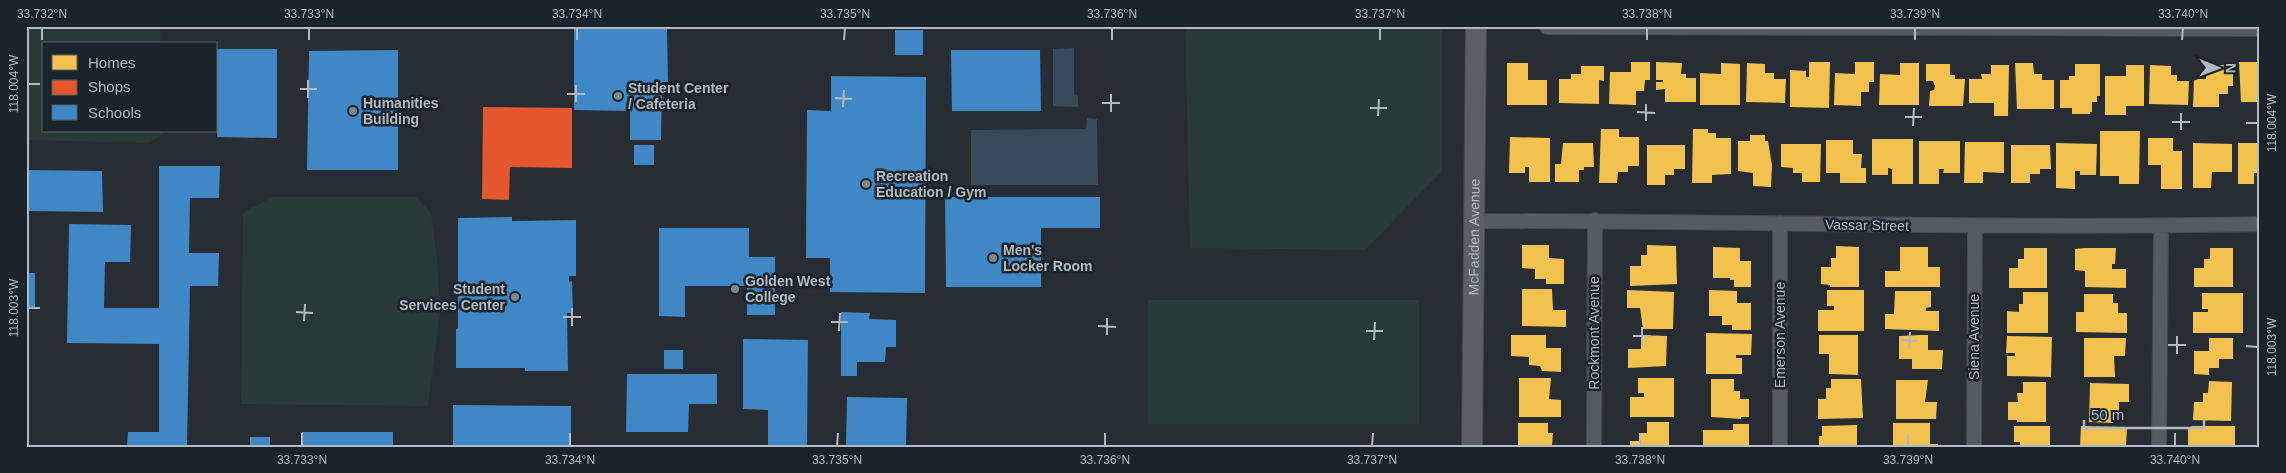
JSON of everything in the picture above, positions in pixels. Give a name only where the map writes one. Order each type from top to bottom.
[{"type":"street","name":"McFadden Avenue","points":[[1472,447],[1476,26]]},
{"type":"street","points":[[1547,27],[2260,29]]},
{"type":"street","name":"Vassar Street","points":[[1474,221],[1595,220],[1975,226],[2260,224]]},
{"type":"street","name":"Rockmont Avenue","points":[[1594,447],[1595,220]]},
{"type":"street","name":"Emerson Avenue","points":[[1780,223],[1780,447]]},
{"type":"street","name":"Siena Avenue","points":[[1974,447],[1975,226]]},
{"type":"street","points":[[2159,447],[2161,226]]},
{"type":"shaded area","points":[[26,26],[160,26],[161,42],[42,42],[42,132],[165,132],[149,143],[26,140]]},
{"type":"shaded area","points":[[1185,26],[1442,26],[1442,171],[1365,250],[1190,248]]},
{"type":"shaded area","points":[[272,197],[416,197],[431,213],[437,258],[440,312],[428,406],[241,404],[243,213]]},
{"type":"shaded area","points":[[1148,300],[1419,300],[1419,424],[1148,424]]},
{"type":"water","points":[[1074,48],[1074,95],[1078,96],[1078,107],[1053,106],[1053,49]]},
{"type":"water","points":[[1087,118],[1097,119],[1098,185],[971,185],[971,130],[1086,129]]},
{"type":"building: Homes","points":[[1631,62],[1650,62],[1650,80],[1645,80],[1644,91],[1636,91],[1636,105],[1609,104],[1610,72],[1631,72]]},
{"type":"building: Homes","points":[[1656,62],[1682,63],[1681,74],[1686,74],[1686,78],[1696,78],[1696,102],[1665,102],[1665,89],[1656,90],[1656,82],[1663,82],[1663,80],[1656,80]]},
{"type":"building: Homes","points":[[1809,62],[1830,62],[1829,108],[1790,107],[1790,70],[1806,71],[1806,77],[1809,77]]},
{"type":"building: Homes","points":[[1855,62],[1874,62],[1874,82],[1869,82],[1869,92],[1861,92],[1861,106],[1834,105],[1835,73],[1855,74]]},
{"type":"building: Homes","points":[[2239,62],[2258,62],[2260,102],[2241,102]]},
{"type":"building: Homes","points":[[1507,63],[1528,63],[1528,80],[1547,80],[1547,105],[1507,105]]},
{"type":"building: Homes","points":[[1721,63],[1740,64],[1740,105],[1700,105],[1700,73],[1721,74]]},
{"type":"building: Homes","points":[[1747,63],[1765,64],[1765,73],[1774,73],[1774,79],[1786,79],[1785,103],[1746,102]]},
{"type":"building: Homes","points":[[1900,63],[1919,63],[1919,105],[1879,105],[1880,74],[1900,75]]},
{"type":"building: Homes","points":[[2015,63],[2033,63],[2034,74],[2042,74],[2042,80],[2054,80],[2054,109],[2017,109]]},
{"type":"building: Homes","points":[[1926,64],[1950,64],[1950,75],[1955,75],[1955,79],[1965,79],[1963,106],[1929,106],[1930,91],[1934,90],[1935,86],[1933,81],[1926,81]]},
{"type":"building: Homes","points":[[2075,64],[2100,64],[2100,96],[2097,96],[2097,102],[2092,102],[2092,112],[2090,114],[2072,114],[2072,108],[2060,108],[2060,80],[2069,80],[2069,76],[2075,76]]},
{"type":"building: Homes","points":[[1991,65],[2009,65],[2008,116],[1994,116],[1994,103],[1969,103],[1969,79],[1982,79],[1981,74],[1991,74]]},
{"type":"building: Homes","points":[[2126,65],[2144,65],[2144,106],[2126,106],[2126,115],[2105,115],[2105,76],[2126,76]]},
{"type":"building: Homes","points":[[2150,65],[2171,66],[2171,75],[2177,75],[2177,81],[2189,81],[2188,105],[2149,104]]},
{"type":"building: Homes","points":[[2206,65],[2233,65],[2233,86],[2228,86],[2228,94],[2219,94],[2219,107],[2193,107],[2194,79],[2206,79]]},
{"type":"building: Homes","points":[[1581,66],[1604,66],[1604,81],[1599,80],[1599,104],[1559,103],[1559,79],[1571,79],[1571,74],[1581,74]]},
{"type":"building: Homes","points":[[1601,129],[1619,129],[1619,137],[1639,137],[1639,166],[1628,166],[1628,172],[1618,172],[1617,183],[1599,183]]},
{"type":"building: Homes","points":[[1693,129],[1708,129],[1708,133],[1716,133],[1716,138],[1731,138],[1731,174],[1712,175],[1712,183],[1692,183]]},
{"type":"building: Homes","points":[[2100,131],[2140,131],[2139,184],[2119,184],[2119,176],[2100,176]]},
{"type":"building: Homes","points":[[1750,135],[1765,135],[1765,141],[1768,141],[1772,165],[1771,187],[1753,186],[1753,173],[1738,171],[1738,141],[1750,141]]},
{"type":"building: Homes","points":[[1510,137],[1550,138],[1550,182],[1529,182],[1529,167],[1525,167],[1525,173],[1509,173]]},
{"type":"building: Homes","points":[[2148,138],[2173,138],[2173,151],[2182,151],[2182,189],[2161,189],[2161,165],[2148,165]]},
{"type":"building: Homes","points":[[1872,139],[1913,139],[1913,184],[1892,184],[1892,169],[1888,168],[1888,175],[1872,175]]},
{"type":"building: Homes","points":[[1826,140],[1853,140],[1853,154],[1862,154],[1861,168],[1866,168],[1866,183],[1840,183],[1840,173],[1826,173]]},
{"type":"building: Homes","points":[[1919,141],[1960,141],[1960,173],[1943,173],[1944,169],[1939,169],[1939,184],[1919,184]]},
{"type":"building: Homes","points":[[1965,142],[2004,142],[2004,173],[1983,172],[1983,183],[1964,183]]},
{"type":"building: Homes","points":[[1563,143],[1593,143],[1594,167],[1584,167],[1584,170],[1579,170],[1579,182],[1555,182],[1555,164],[1561,164]]},
{"type":"building: Homes","points":[[2056,143],[2097,144],[2096,175],[2080,175],[2080,171],[2075,171],[2075,189],[2056,188]]},
{"type":"building: Homes","points":[[2193,143],[2232,144],[2232,172],[2212,172],[2211,188],[2193,188]]},
{"type":"building: Homes","points":[[2238,143],[2260,143],[2260,173],[2254,173],[2254,184],[2238,184]]},
{"type":"building: Homes","points":[[1781,144],[1821,144],[1820,182],[1802,182],[1802,173],[1793,173],[1793,168],[1781,167]]},
{"type":"building: Homes","points":[[1647,145],[1685,145],[1685,169],[1674,169],[1674,175],[1665,175],[1665,185],[1647,185]]},
{"type":"building: Homes","points":[[2011,145],[2050,145],[2051,169],[2040,169],[2040,174],[2030,174],[2030,183],[2011,183]]},
{"type":"building: Homes","points":[[1522,245],[1549,245],[1549,258],[1564,259],[1564,284],[1546,284],[1546,279],[1535,279],[1535,269],[1522,268]]},
{"type":"building: Homes","points":[[1647,245],[1676,246],[1677,284],[1630,286],[1630,266],[1641,266],[1641,255],[1647,255]]},
{"type":"building: Homes","points":[[1836,246],[1859,247],[1859,287],[1830,287],[1830,285],[1821,284],[1821,267],[1831,267],[1831,258],[1836,258]]},
{"type":"building: Homes","points":[[1713,247],[1740,248],[1740,261],[1751,261],[1751,287],[1734,287],[1734,280],[1730,280],[1730,278],[1713,278]]},
{"type":"building: Homes","points":[[1900,247],[1928,247],[1928,267],[1940,267],[1940,287],[1885,287],[1885,271],[1900,271]]},
{"type":"building: Homes","points":[[2024,248],[2047,248],[2047,288],[2009,288],[2009,268],[2018,268],[2018,259],[2024,259]]},
{"type":"building: Homes","points":[[2116,248],[2115,264],[2112,264],[2112,269],[2126,269],[2126,288],[2085,287],[2085,271],[2075,270],[2075,249]]},
{"type":"building: Homes","points":[[2210,248],[2233,248],[2233,287],[2194,287],[2194,268],[2204,268],[2204,259],[2210,259]]},
{"type":"building: Homes","points":[[1522,289],[1552,289],[1553,310],[1566,310],[1566,327],[1522,326]]},
{"type":"building: Homes","points":[[1627,290],[1674,292],[1673,329],[1643,329],[1640,308],[1627,308]]},
{"type":"building: Homes","points":[[1709,290],[1737,291],[1737,303],[1751,303],[1751,330],[1732,330],[1732,325],[1722,325],[1722,316],[1709,316]]},
{"type":"building: Homes","points":[[1827,290],[1864,290],[1864,331],[1818,331],[1818,310],[1834,310],[1834,306],[1827,306]]},
{"type":"building: Homes","points":[[1895,291],[1931,291],[1931,307],[1926,308],[1926,311],[1939,311],[1939,331],[1885,329],[1885,314],[1894,314]]},
{"type":"building: Homes","points":[[2023,292],[2048,292],[2048,333],[2007,333],[2007,311],[2019,312],[2019,304],[2023,304]]},
{"type":"building: Homes","points":[[2202,293],[2243,293],[2243,333],[2193,333],[2193,312],[2208,312],[2208,309],[2202,309]]},
{"type":"building: Homes","points":[[2084,294],[2113,294],[2113,303],[2118,303],[2118,313],[2127,313],[2127,333],[2076,332],[2076,312],[2084,312]]},
{"type":"building: Homes","points":[[1706,333],[1752,334],[1751,355],[1736,355],[1736,358],[1742,358],[1742,374],[1706,374]]},
{"type":"building: Homes","points":[[1511,335],[1546,335],[1546,348],[1561,348],[1561,372],[1542,371],[1540,366],[1529,365],[1529,357],[1511,356]]},
{"type":"building: Homes","points":[[1641,335],[1667,336],[1666,366],[1628,368],[1628,349],[1641,349]]},
{"type":"building: Homes","points":[[1819,335],[1858,335],[1858,375],[1829,374],[1829,354],[1819,354]]},
{"type":"building: Homes","points":[[1928,335],[1928,350],[1943,350],[1942,369],[1912,369],[1912,359],[1899,359],[1899,336]]},
{"type":"building: Homes","points":[[2007,336],[2052,337],[2051,377],[2007,376],[2007,356],[2015,356],[2015,353],[2006,353]]},
{"type":"building: Homes","points":[[2084,338],[2126,338],[2125,356],[2114,356],[2115,377],[2084,377]]},
{"type":"building: Homes","points":[[2209,338],[2233,338],[2233,359],[2219,359],[2219,368],[2209,368],[2209,375],[2194,374],[2194,351],[2209,351]]},
{"type":"building: Homes","points":[[1519,378],[1551,378],[1549,399],[1561,400],[1561,417],[1519,417]]},
{"type":"building: Homes","points":[[1638,378],[1674,378],[1674,417],[1630,417],[1630,397],[1644,397],[1644,393],[1638,393]]},
{"type":"building: Homes","points":[[1711,379],[1734,379],[1734,391],[1740,391],[1740,399],[1749,399],[1749,417],[1741,417],[1741,419],[1711,417]]},
{"type":"building: Homes","points":[[1831,379],[1861,379],[1863,418],[1818,419],[1818,399],[1826,399],[1826,388],[1831,388]]},
{"type":"building: Homes","points":[[1896,380],[1928,380],[1925,402],[1937,402],[1936,419],[1896,419]]},
{"type":"building: Homes","points":[[2209,381],[2232,382],[2231,421],[2193,420],[2194,402],[2203,402],[2203,393],[2208,393]]},
{"type":"building: Homes","points":[[2023,382],[2046,382],[2046,422],[2017,422],[2017,420],[2008,420],[2008,402],[2018,402],[2017,393],[2023,393]]},
{"type":"building: Homes","points":[[2090,383],[2129,384],[2129,402],[2119,402],[2119,412],[2113,412],[2113,423],[2089,422]]},
{"type":"building: Homes","points":[[1647,422],[1669,422],[1669,447],[1630,447],[1630,441],[1640,441],[1640,433],[1647,433]]},
{"type":"building: Homes","points":[[1518,423],[1548,423],[1548,433],[1553,433],[1552,445],[1562,445],[1562,447],[1518,447]]},
{"type":"building: Homes","points":[[1893,423],[1930,423],[1930,444],[1938,444],[1938,447],[1893,447]]},
{"type":"building: Homes","points":[[1733,424],[1749,424],[1749,447],[1703,447],[1703,430],[1733,430]]},
{"type":"building: Homes","points":[[1857,425],[1857,447],[1819,446],[1822,426]]},
{"type":"building: Homes","points":[[2014,426],[2050,426],[2050,447],[2020,447],[2020,442],[2014,442]]},
{"type":"building: Homes","points":[[2081,426],[2127,427],[2126,447],[2080,447]]},
{"type":"building: Homes","points":[[2192,426],[2235,426],[2235,447],[2188,446],[2188,429]]},
{"type":"building: Shops","points":[[483,107],[572,108],[572,168],[510,167],[509,200],[482,199]]},
{"type":"building: Schools","points":[[324,26],[381,26],[381,29],[324,28]]},
{"type":"building: Schools","name":"Student Center / Cafeteria","points":[[574,26],[667,26],[668,82],[662,82],[661,140],[630,140],[630,111],[574,110]]},
{"type":"building: Schools","points":[[895,30],[923,30],[923,55],[895,55]]},
{"type":"building: Schools","points":[[218,49],[277,49],[277,138],[217,137]]},
{"type":"building: Schools","name":"Humanities Building","points":[[398,50],[398,170],[307,170],[309,51]]},
{"type":"building: Schools","points":[[951,50],[1040,50],[1041,111],[952,111]]},
{"type":"building: Schools","name":"Recreation Education / Gym","points":[[831,76],[926,77],[925,293],[830,292],[830,258],[806,258],[807,110],[831,111]]},
{"type":"building: Schools","points":[[634,145],[654,145],[654,165],[634,165]]},
{"type":"building: Schools","points":[[159,166],[220,166],[219,198],[190,198],[189,253],[219,253],[218,286],[190,286],[187,447],[127,447],[128,432],[159,432],[159,344],[67,343],[69,224],[131,225],[130,262],[105,262],[104,308],[159,308]]},
{"type":"building: Schools","points":[[26,170],[102,171],[103,212],[26,211]]},
{"type":"building: Schools","name":"Men's Locker Room","points":[[945,197],[1100,197],[1100,228],[1041,228],[1041,287],[946,287]]},
{"type":"building: Schools","name":"Student Services Center","points":[[512,217],[512,221],[576,220],[576,276],[569,276],[569,282],[572,281],[573,313],[567,313],[568,371],[525,371],[525,368],[456,368],[458,218]]},
{"type":"building: Schools","points":[[659,228],[749,228],[749,257],[775,257],[775,315],[747,315],[747,286],[685,286],[685,317],[659,316]]},
{"type":"building: Schools","points":[[26,273],[35,273],[35,307],[26,307]]},
{"type":"building: Schools","points":[[841,312],[870,313],[869,319],[896,320],[896,347],[886,347],[885,362],[857,362],[857,376],[841,376]]},
{"type":"building: Schools","points":[[743,339],[808,340],[807,447],[768,447],[768,410],[743,409]]},
{"type":"building: Schools","points":[[664,350],[683,350],[683,369],[664,369]]},
{"type":"building: Schools","points":[[627,374],[717,374],[717,404],[689,404],[688,432],[626,432]]},
{"type":"building: Schools","points":[[847,397],[907,398],[906,447],[846,447]]},
{"type":"building: Schools","points":[[453,405],[571,406],[571,447],[453,447]]},
{"type":"building: Schools","points":[[302,432],[393,432],[393,447],[302,447]]},
{"type":"building: Schools","points":[[250,437],[270,437],[270,447],[250,447]]},
{"type":"place","name":"Student Center / Cafeteria","points":[[618,96]]},
{"type":"place","name":"Humanities Building","points":[[353,111]]},
{"type":"place","name":"Recreation Education / Gym","points":[[866,184]]},
{"type":"place","name":"Men's Locker Room","points":[[993,258]]},
{"type":"place","name":"Golden West College","points":[[735,289]]},
{"type":"place","name":"Student Services Center","points":[[515,297]]}]
